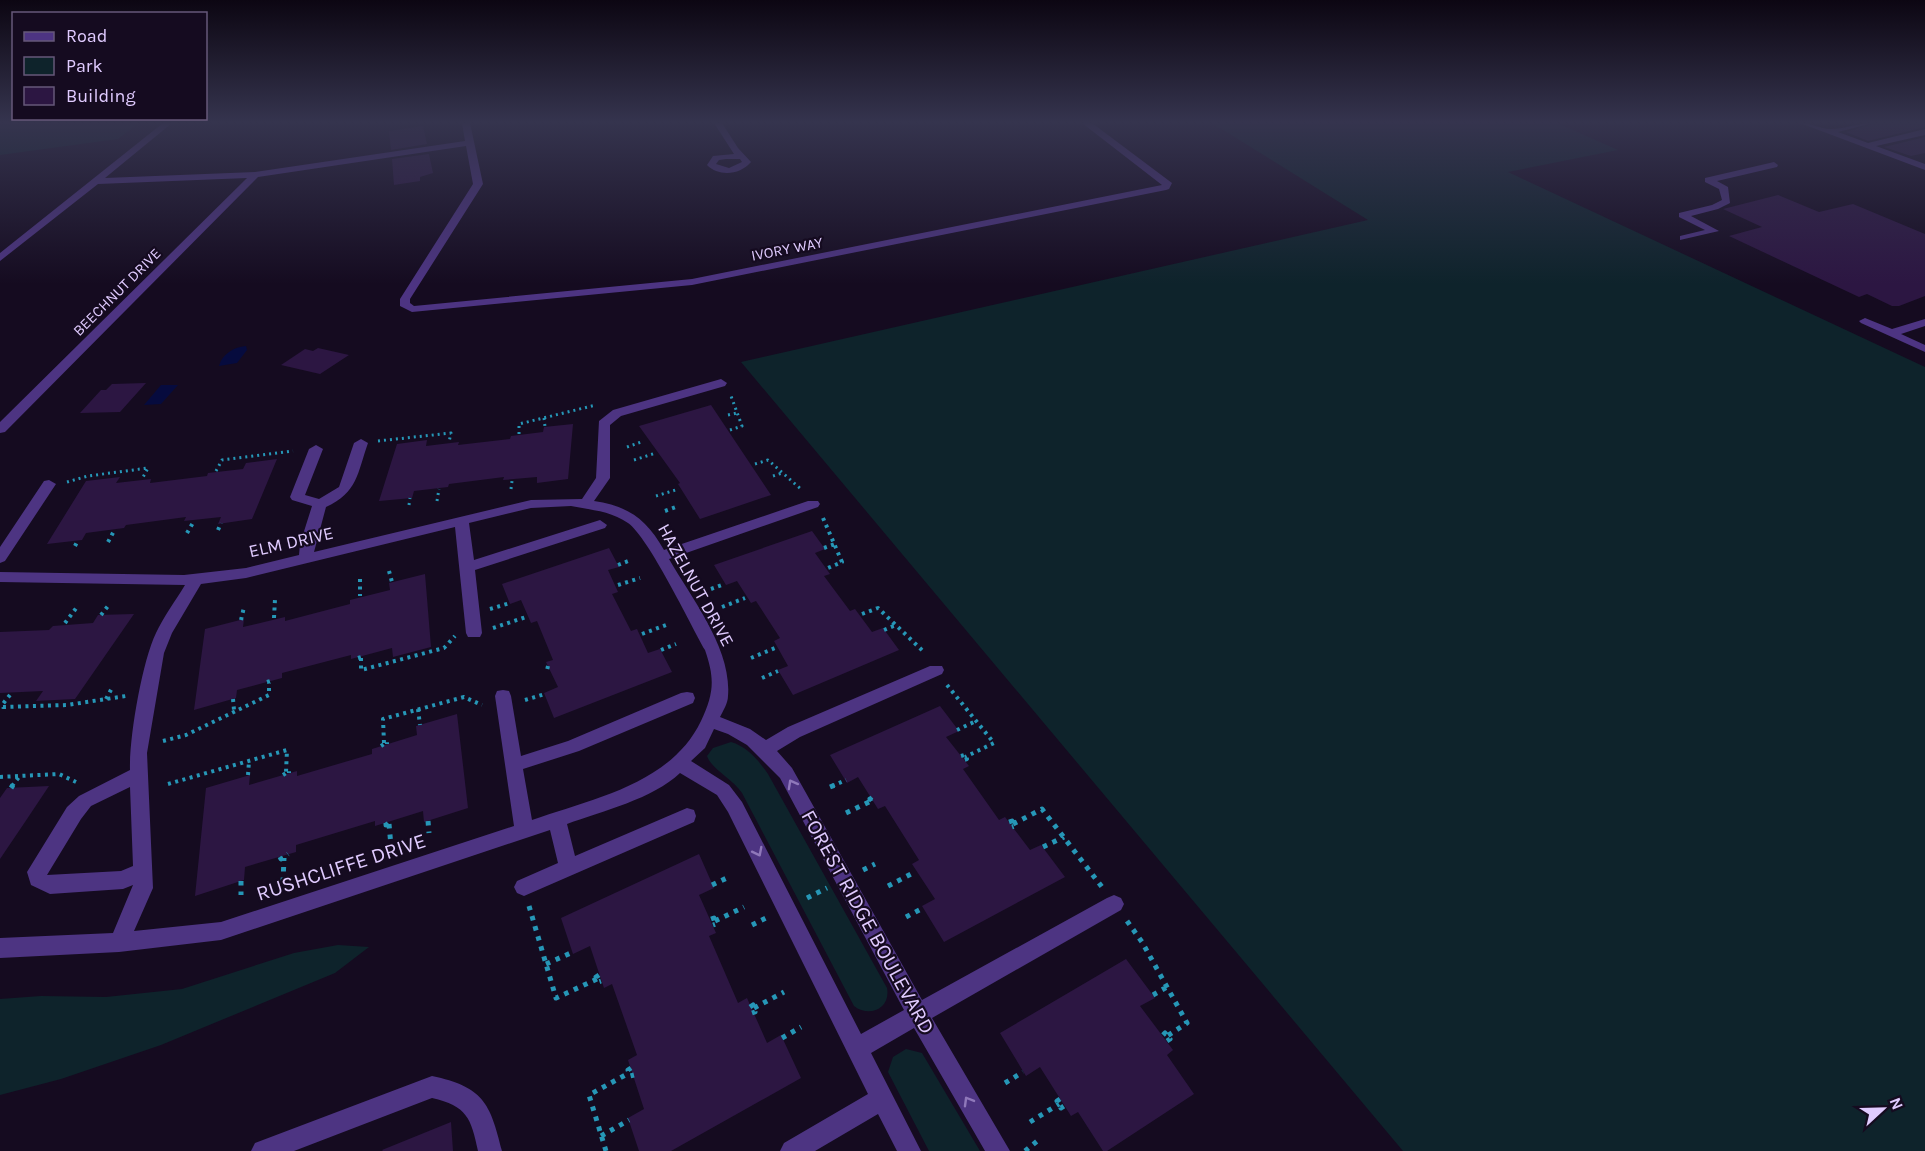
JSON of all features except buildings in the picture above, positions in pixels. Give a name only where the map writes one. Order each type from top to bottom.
[{"type":"street","points":[[0,258],[101,177]]},
{"type":"street","points":[[96,181],[210,177]]},
{"type":"street","name":"BEECHNUT DRIVE","points":[[0,429],[254,177]]},
{"type":"street","name":"IVORY WAY","points":[[477,177],[478,184],[405,299],[406,308],[423,309],[701,280],[1158,190],[1167,185],[1160,177]]},
{"type":"street","points":[[1684,238],[1714,231],[1682,215],[1715,207],[1727,201],[1723,187],[1708,180],[1722,177]]},
{"type":"street","points":[[1865,321],[1925,349]]},
{"type":"street","points":[[1892,333],[1925,322]]},
{"type":"street","points":[[586,503],[603,478],[606,420],[617,413],[723,386]]},
{"type":"street","points":[[306,558],[307,544],[320,504],[345,489],[366,443]]},
{"type":"street","points":[[309,449],[297,497],[320,504]]},
{"type":"street","points":[[0,558],[56,485]]},
{"type":"street","points":[[660,557],[812,502]]},
{"type":"street","name":"ELM DRIVE","points":[[0,577],[155,582],[196,580],[246,573],[537,504],[586,503]]},
{"type":"street","name":"HAZELNUT DRIVE","points":[[586,503],[610,508],[635,521],[645,532],[713,650],[719,667],[720,698],[711,722],[699,743],[681,764]]},
{"type":"street","points":[[462,521],[474,633]]},
{"type":"street","points":[[466,567],[600,525]]},
{"type":"street","points":[[118,942],[143,888],[138,753],[159,641],[196,580]]},
{"type":"street","points":[[766,749],[794,732],[936,670]]},
{"type":"street","points":[[503,696],[524,831]]},
{"type":"street","points":[[514,765],[573,746],[687,698]]},
{"type":"street","name":"FOREST RIDGE BOULEVARD","points":[[711,722],[740,730],[766,749],[786,772],[918,1014],[998,1151]]},
{"type":"street","points":[[681,764],[723,790],[735,807],[909,1151]]},
{"type":"street","name":"RUSHCLIFFE DRIVE","points":[[0,948],[118,942],[231,928],[626,795],[666,775],[681,764]]},
{"type":"street","points":[[139,774],[85,801],[74,813],[37,872],[38,879],[50,885],[123,880],[142,871]]},
{"type":"street","points":[[526,894],[569,868],[687,816]]},
{"type":"street","points":[[556,819],[569,868]]},
{"type":"street","points":[[858,1048],[1114,904]]},
{"type":"street","points":[[263,1151],[432,1087],[453,1090],[474,1102],[485,1124],[490,1151]]},
{"type":"street","points":[[792,1151],[884,1098]]},
{"type":"path","points":[[723,386],[732,398],[742,426],[729,430]]},
{"type":"path","points":[[519,435],[519,424],[597,405]]},
{"type":"path","points":[[728,415],[737,413]]},
{"type":"path","points":[[544,418],[545,427]]},
{"type":"path","points":[[366,443],[426,438],[451,433],[449,443]]},
{"type":"path","points":[[627,447],[641,442]]},
{"type":"path","points":[[216,472],[222,460],[309,449]]},
{"type":"path","points":[[634,460],[658,452]]},
{"type":"path","points":[[248,463],[251,456]]},
{"type":"path","points":[[754,465],[768,460],[812,502],[827,523],[842,562],[827,568]]},
{"type":"path","points":[[56,485],[83,477],[148,468],[142,480]]},
{"type":"path","points":[[117,477],[120,472]]},
{"type":"path","points":[[772,476],[782,473]]},
{"type":"path","points":[[511,489],[512,480]]},
{"type":"path","points":[[437,501],[440,488]]},
{"type":"path","points":[[656,496],[680,488]]},
{"type":"path","points":[[409,505],[410,498]]},
{"type":"path","points":[[665,511],[679,506]]},
{"type":"path","points":[[187,533],[194,520]]},
{"type":"path","points":[[218,530],[221,523]]},
{"type":"path","points":[[108,542],[115,530]]},
{"type":"path","points":[[75,546],[78,540]]},
{"type":"path","points":[[824,548],[835,544]]},
{"type":"path","points":[[618,565],[631,560]]},
{"type":"path","points":[[389,571],[392,582]]},
{"type":"path","points":[[616,586],[640,578]]},
{"type":"path","points":[[360,579],[360,597]]},
{"type":"path","points":[[711,589],[725,584]]},
{"type":"path","points":[[722,607],[746,598]]},
{"type":"path","points":[[274,619],[275,599]]},
{"type":"path","points":[[487,610],[510,603]]},
{"type":"path","points":[[101,615],[108,606]]},
{"type":"path","points":[[241,620],[244,607]]},
{"type":"path","points":[[64,624],[77,608]]},
{"type":"path","points":[[860,615],[878,608],[896,625],[936,670],[994,743],[964,758]]},
{"type":"path","points":[[490,629],[528,617]]},
{"type":"path","points":[[640,634],[666,625]]},
{"type":"path","points":[[884,630],[896,625]]},
{"type":"path","points":[[361,657],[361,670],[395,658],[444,648],[456,636]]},
{"type":"path","points":[[661,650],[676,644]]},
{"type":"path","points":[[751,658],[777,647]]},
{"type":"path","points":[[762,678],[778,671]]},
{"type":"path","points":[[155,744],[186,735],[269,695],[269,682]]},
{"type":"path","points":[[106,699],[112,688]]},
{"type":"path","points":[[11,693],[2,705],[3,707],[67,705],[136,694]]},
{"type":"path","points":[[522,701],[544,694]]},
{"type":"path","points":[[384,744],[383,719],[464,697],[483,706]]},
{"type":"path","points":[[233,699],[234,711]]},
{"type":"path","points":[[33,706],[38,701]]},
{"type":"path","points":[[418,709],[420,725]]},
{"type":"path","points":[[957,730],[976,721]]},
{"type":"path","points":[[168,784],[287,750],[286,774]]},
{"type":"path","points":[[248,776],[249,760]]},
{"type":"path","points":[[0,777],[59,774],[83,785]]},
{"type":"path","points":[[11,788],[20,776]]},
{"type":"path","points":[[830,787],[846,780]]},
{"type":"path","points":[[846,813],[873,800]]},
{"type":"path","points":[[1011,824],[1042,809],[1114,904],[1187,1023],[1166,1037]]},
{"type":"path","points":[[428,821],[429,833]]},
{"type":"path","points":[[389,823],[391,846]]},
{"type":"path","points":[[1043,847],[1064,837]]},
{"type":"path","points":[[283,882],[284,856]]},
{"type":"path","points":[[858,873],[875,864]]},
{"type":"path","points":[[888,886],[917,871]]},
{"type":"path","points":[[712,885],[729,877]]},
{"type":"path","points":[[241,896],[242,881]]},
{"type":"path","points":[[800,902],[830,886]]},
{"type":"path","points":[[526,894],[556,998],[599,978]]},
{"type":"path","points":[[713,922],[744,907]]},
{"type":"path","points":[[906,916],[923,908]]},
{"type":"path","points":[[752,925],[771,916]]},
{"type":"path","points":[[546,964],[573,952]]},
{"type":"path","points":[[1153,995],[1167,987]]},
{"type":"path","points":[[752,1009],[784,992]]},
{"type":"path","points":[[782,1038],[801,1028]]},
{"type":"path","points":[[606,1151],[589,1095],[631,1072]]},
{"type":"path","points":[[1005,1083],[1023,1072]]},
{"type":"path","points":[[1030,1122],[1061,1103]]},
{"type":"path","points":[[601,1136],[629,1120]]},
{"type":"path","points":[[1025,1151],[1041,1138]]},
{"type":"green space","points":[[1298,177],[1518,177],[1925,367],[1925,1151],[1403,1151],[741,362],[1368,220]]},
{"type":"green space","points":[[731,742],[748,751],[768,774],[887,988],[886,1001],[878,1009],[866,1011],[854,1006],[742,793],[707,756],[713,748]]},
{"type":"green space","points":[[338,945],[369,947],[335,973],[161,1045],[61,1079],[0,1095],[0,999],[41,996],[106,997],[182,989],[294,953]]},
{"type":"green space","points":[[906,1049],[922,1053],[980,1151],[929,1151],[888,1072],[893,1057]]},
{"type":"shaded area","points":[[246,346],[247,350],[237,363],[219,366],[229,352]]},
{"type":"shaded area","points":[[161,385],[178,385],[161,404],[144,405]]}]
